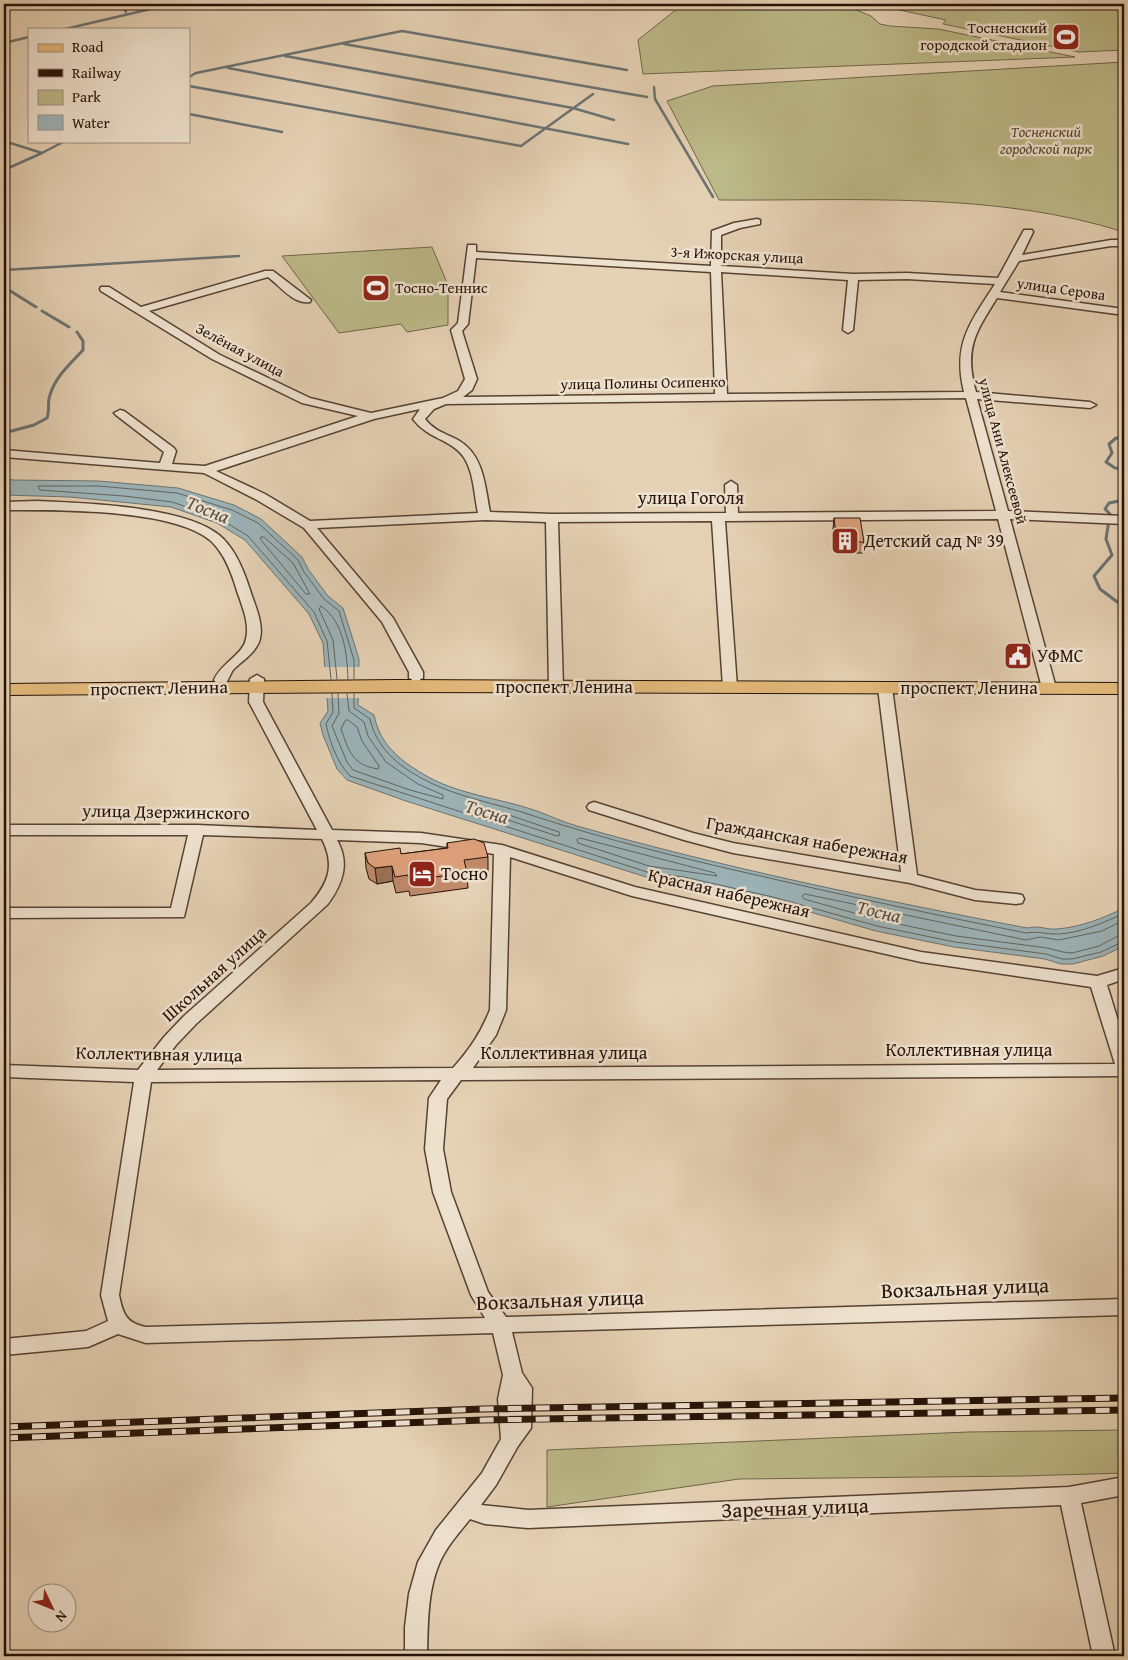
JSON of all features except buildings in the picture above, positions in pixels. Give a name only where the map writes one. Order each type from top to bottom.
[{"type":"main road","name":"проспект Ленина","points":[[396,682],[416,678],[556,683]]},
{"type":"main road","name":"проспект Ленина","points":[[4,681],[221,680],[257,683]]},
{"type":"main road","name":"проспект Ленина","points":[[4,690],[257,683],[1095,684],[1124,680]]},
{"type":"main road","name":"проспект Ленина","points":[[729,684],[885,688],[1048,684]]},
{"type":"main road","name":"проспект Ленина","points":[[1095,684],[1124,689]]},
{"type":"street","points":[[721,397],[716,234],[732,226],[757,222]]},
{"type":"street","name":"улица Ани Алексеевой","points":[[1028,232],[1015,259],[970,333],[966,347],[965,367],[1048,684]]},
{"type":"street","points":[[1015,259],[1110,243],[1124,243]]},
{"type":"street","name":"3-я Ижорская улица","points":[[443,402],[463,394],[471,379],[456,330],[464,324],[472,250],[716,269],[853,277],[907,276],[1001,281]]},
{"type":"street","points":[[142,310],[269,273],[279,279],[296,296],[306,300]]},
{"type":"street","points":[[848,330],[853,277]]},
{"type":"street","name":"Зелёная улица","points":[[105,289],[142,310],[216,358],[306,401],[371,416]]},
{"type":"street","name":"улица Серова","points":[[993,294],[1124,312]]},
{"type":"street","name":"улица Полины Осипенко","points":[[206,470],[371,416],[443,402],[972,395],[1090,405]]},
{"type":"street","points":[[443,402],[422,412],[419,419],[423,427],[461,447],[471,458],[485,516]]},
{"type":"street","points":[[120,413],[170,451],[165,467]]},
{"type":"street","points":[[4,454],[206,470],[261,497],[308,525],[388,621],[416,672],[416,678]]},
{"type":"street","points":[[731,485],[732,516]]},
{"type":"street","points":[[4,506],[40,505],[88,508],[145,516],[199,528],[215,538],[235,566],[254,624],[253,641],[223,672],[221,680]]},
{"type":"street","name":"улица Гоголя","points":[[308,525],[485,516],[552,518],[1004,515],[1124,520]]},
{"type":"street","points":[[718,516],[729,684]]},
{"type":"street","points":[[552,518],[556,683]]},
{"type":"street","name":"Школьная улица","points":[[120,1324],[112,1314],[110,1295],[143,1076],[170,1041],[190,1020],[317,907],[330,891],[336,878],[338,866],[335,850],[263,719],[256,702],[257,683]]},
{"type":"street","points":[[885,688],[910,878]]},
{"type":"street","name":"Гражданская набережная","points":[[594,807],[689,837],[733,848],[910,878],[975,895],[1016,899]]},
{"type":"street","name":"улица Дзержинского","points":[[4,830],[197,830],[327,834]]},
{"type":"street","points":[[4,914],[178,913],[197,830]]},
{"type":"street","name":"Красная набережная","points":[[327,834],[421,838],[502,850],[632,891],[922,957],[1098,982],[1124,973]]},
{"type":"street","points":[[416,1656],[416,1627],[420,1594],[429,1562],[443,1537],[489,1479],[511,1440],[521,1428],[522,1388],[513,1375],[501,1325],[480,1295],[442,1192],[434,1149],[438,1098],[488,1035],[498,1010],[502,850]]},
{"type":"street","points":[[1098,982],[1124,1069]]},
{"type":"street","name":"Коллективная улица","points":[[4,1071],[143,1076],[1124,1069]]},
{"type":"street","name":"Вокзальная улица","points":[[120,1324],[131,1332],[146,1335],[1124,1308]]},
{"type":"street","points":[[4,1347],[88,1339],[120,1324]]},
{"type":"street","name":"Заречная улица","points":[[465,1508],[485,1514],[528,1519],[1070,1496],[1124,1486]]},
{"type":"street","points":[[1070,1496],[1104,1656]]},
{"type":"green space","points":[[683,4],[842,4],[871,16],[880,24],[938,29],[1075,57],[643,74],[638,40]]},
{"type":"green space","name":"Тосненский городской стадион","points":[[872,4],[1112,4],[1124,6],[1124,50],[1079,52],[943,24],[946,20]]},
{"type":"green space","name":"Тосненский городской парк","points":[[1124,62],[1124,232],[1075,219],[1025,210],[974,204],[872,200],[719,200],[667,101],[713,86]]},
{"type":"green space","name":"Тосно-Теннис","points":[[432,247],[448,285],[448,325],[407,332],[401,324],[339,333],[282,256]]},
{"type":"green space","points":[[1124,1430],[1124,1473],[739,1479],[547,1507],[547,1450],[968,1432]]},
{"type":"water","name":"Тосна","points":[[4,478],[13,480],[99,481],[178,488],[234,505],[261,519],[302,557],[308,569],[328,596],[343,608],[359,659],[358,705],[374,715],[381,734],[391,750],[414,768],[436,781],[463,791],[534,810],[571,824],[689,856],[857,894],[1027,928],[1057,929],[1075,926],[1100,919],[1124,908],[1124,946],[1103,956],[1073,964],[1061,964],[1045,959],[954,947],[876,931],[772,901],[683,882],[646,877],[406,801],[347,780],[337,769],[320,723],[328,711],[323,643],[309,614],[245,540],[217,523],[171,507],[70,497],[4,495]]},
{"type":"pier","points":[[323,667],[362,667],[361,698],[325,698]]},
{"type":"waterway","points":[[122,4],[126,12]]},
{"type":"waterway","points":[[69,28],[172,4]]},
{"type":"waterway","points":[[801,4],[822,7],[834,4]]},
{"type":"waterway","points":[[190,76],[196,73],[402,31],[627,70]]},
{"type":"waterway","points":[[4,43],[28,37]]},
{"type":"waterway","points":[[344,44],[647,97]]},
{"type":"waterway","points":[[285,56],[573,108]]},
{"type":"waterway","points":[[228,68],[545,128]]},
{"type":"waterway","points":[[190,86],[521,146],[545,128]]},
{"type":"waterway","points":[[654,87],[655,99],[713,197]]},
{"type":"waterway","points":[[573,108],[593,94]]},
{"type":"waterway","points":[[545,128],[573,108]]},
{"type":"waterway","points":[[573,108],[614,120]]},
{"type":"waterway","points":[[190,114],[282,132]]},
{"type":"waterway","points":[[545,128],[628,144]]},
{"type":"waterway","points":[[4,141],[42,153]]},
{"type":"waterway","points":[[42,153],[63,142]]},
{"type":"waterway","points":[[4,170],[42,153]]},
{"type":"waterway","points":[[4,270],[239,256]]},
{"type":"waterway","points":[[4,287],[36,307]]},
{"type":"waterway","points":[[42,311],[69,327]]},
{"type":"waterway","points":[[4,433],[34,425],[47,418],[52,388],[83,350],[83,341],[77,332]]},
{"type":"waterway","points":[[1124,439],[1116,438],[1109,444],[1112,453],[1106,462],[1115,468],[1124,469]]},
{"type":"waterway","points":[[1124,478],[1120,481],[1124,487]]},
{"type":"waterway","points":[[1124,500],[1109,503],[1105,509],[1110,514],[1106,539],[1112,555],[1094,576],[1100,589],[1124,607]]},
{"type":"railway","points":[[4,1427],[483,1409],[1124,1398]]},
{"type":"railway","points":[[4,1438],[483,1420],[1124,1410]]},
{"type":"place","name":"Тосненский городской стадион","points":[[1066,37]]},
{"type":"place","name":"Тосно-Теннис","points":[[376,288]]},
{"type":"place","name":"Детский сад № 39","points":[[845,541]]},
{"type":"place","name":"УФМС","points":[[1018,656]]},
{"type":"place","name":"Тосно","points":[[422,874]]}]
